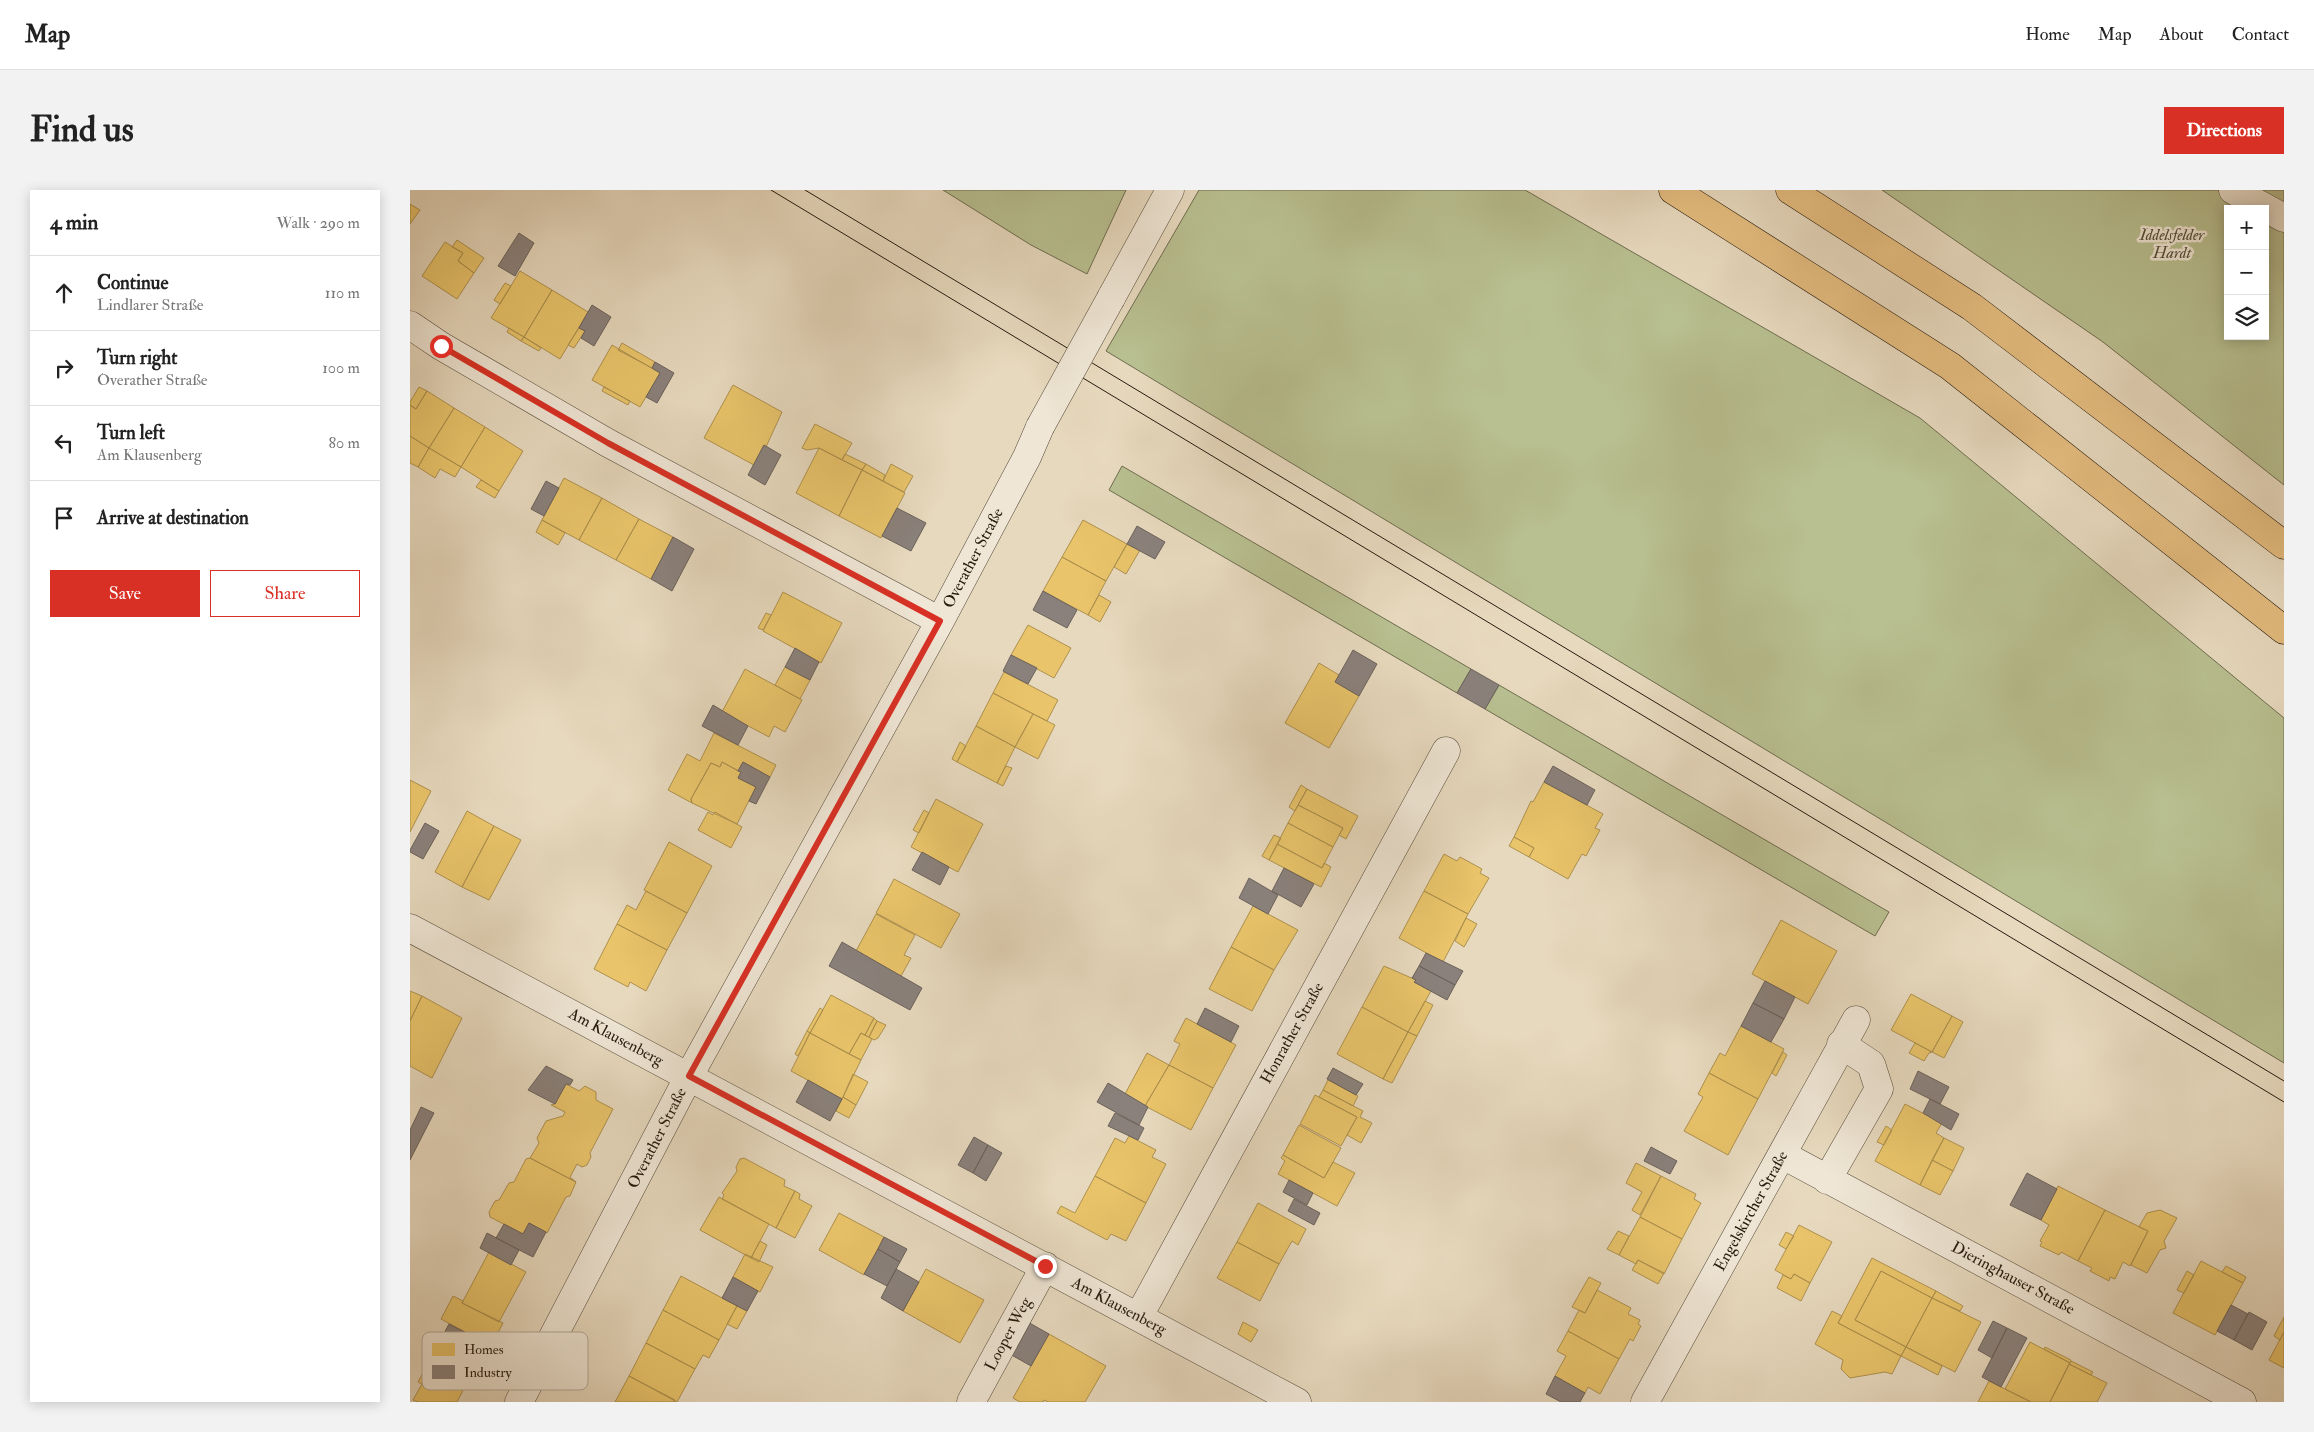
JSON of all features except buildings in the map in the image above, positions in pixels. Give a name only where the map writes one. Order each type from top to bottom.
[{"type":"highway","points":[[1672,190],[1950,366],[2284,630]]},
{"type":"highway","points":[[1790,190],[1972,307],[2284,545]]},
{"type":"street","name":"Overather Straße","points":[[556,1332],[689,1076],[940,621],[1027,457],[1040,427],[1170,190]]},
{"type":"street","points":[[2233,190],[2284,218]]},
{"type":"street","points":[[410,325],[441,346],[608,443],[940,621]]},
{"type":"street","name":"Honrather Straße","points":[[1138,1316],[1446,751]]},
{"type":"street","name":"Am Klausenberg","points":[[410,928],[1298,1402]]},
{"type":"street","name":"Engelskircher Straße","points":[[1645,1402],[1783,1155],[1841,1044],[1856,1020]]},
{"type":"street","points":[[1827,1180],[1879,1089],[1871,1064],[1841,1044]]},
{"type":"street","name":"Dieringhauser Straße","points":[[1783,1155],[2242,1402]]},
{"type":"street","name":"Looper Weg","points":[[971,1402],[1045,1266]]},
{"type":"street","name":"Overather Straße","points":[[519,1402],[525,1390]]},
{"type":"green space","points":[[943,190],[1126,190],[1087,274],[1031,245]]},
{"type":"green space","points":[[1199,190],[1525,190],[1920,418],[2284,718],[2284,1063],[1106,351]]},
{"type":"green space","name":"Iddelsfelder Hardt","points":[[1882,190],[2284,190],[2284,485],[2103,342]]},
{"type":"green space","points":[[1122,466],[1471,669],[1457,693],[1109,490]]},
{"type":"green space","points":[[1499,685],[1889,912],[1875,936],[1485,709]]},
{"type":"tram line","points":[[771,190],[2284,1102]]},
{"type":"tram line","points":[[805,190],[2284,1081]]},
{"type":"route","points":[[441,346],[608,443],[940,621],[689,1076],[1045,1266]]}]
